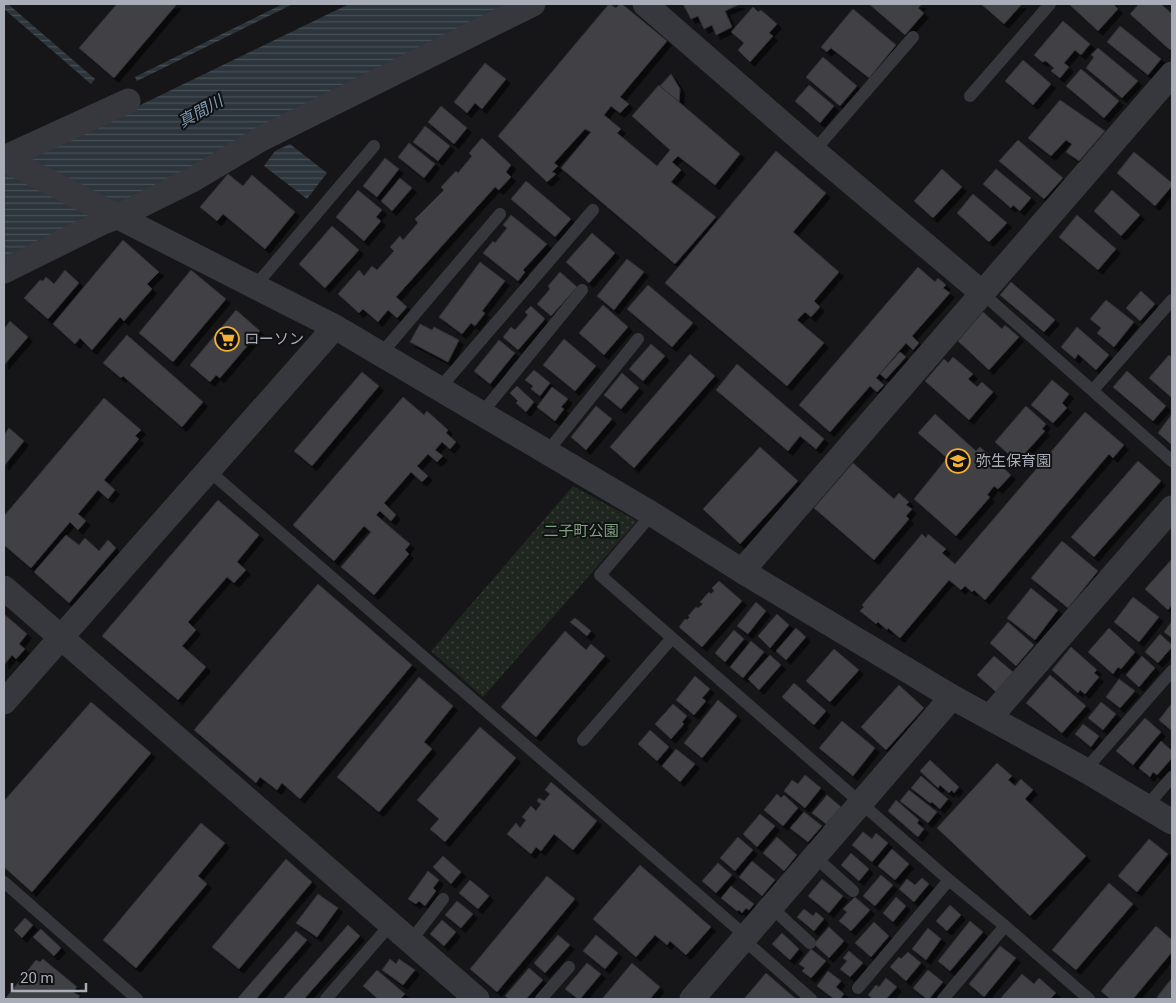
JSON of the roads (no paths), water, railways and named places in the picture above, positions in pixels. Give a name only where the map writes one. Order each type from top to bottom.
[{"type":"street","points":[[4,271],[103,222],[114,214],[192,180],[261,139],[533,4]]},
{"type":"street","points":[[645,4],[814,151],[982,292]]},
{"type":"street","points":[[742,571],[1172,74]]},
{"type":"street","points":[[7,160],[128,101]]},
{"type":"street","points":[[7,160],[335,327],[652,514],[742,571],[952,697],[1085,770],[1172,822]]},
{"type":"street","points":[[4,702],[335,327]]},
{"type":"street","points":[[990,717],[1172,508]]},
{"type":"street","points":[[4,588],[477,999]]},
{"type":"street","points":[[692,999],[952,697]]},
{"type":"lane","points":[[970,96],[1050,4]]},
{"type":"lane","points":[[814,151],[913,36]]},
{"type":"lane","points":[[255,286],[374,146]]},
{"type":"lane","points":[[439,389],[593,210]]},
{"type":"lane","points":[[381,354],[500,214]]},
{"type":"lane","points":[[481,414],[582,290]]},
{"type":"lane","points":[[982,292],[1172,461]]},
{"type":"lane","points":[[1093,390],[1172,300]]},
{"type":"lane","points":[[547,452],[638,339]]},
{"type":"lane","points":[[208,470],[745,938],[812,999]]},
{"type":"lane","points":[[652,514],[600,575],[949,880],[1089,999]]},
{"type":"lane","points":[[582,740],[672,638]]},
{"type":"lane","points":[[1085,770],[1172,671]]},
{"type":"lane","points":[[1146,806],[1172,777]]},
{"type":"lane","points":[[815,857],[853,891]]},
{"type":"lane","points":[[858,988],[949,880]]},
{"type":"lane","points":[[4,882],[137,999]]},
{"type":"lane","points":[[410,942],[443,899]]},
{"type":"lane","points":[[772,908],[810,942]]},
{"type":"lane","points":[[326,999],[390,924]]},
{"type":"lane","points":[[943,999],[1005,926]]},
{"type":"lane","points":[[541,999],[569,967]]},
{"type":"water","points":[[4,4],[8,4],[95,79],[91,84],[4,9]]},
{"type":"water","points":[[283,4],[293,4],[137,81],[135,77]]},
{"type":"water","name":"真間川","points":[[349,4],[514,4],[4,262],[4,171]]},
{"type":"water","points":[[290,144],[327,173],[307,199],[264,166],[275,151]]},
{"type":"place","name":"ローソン","points":[[227,339]]},
{"type":"place","name":"弥生保育園","points":[[958,461]]},
{"type":"park label","name":"二子町公園","points":[[581,531]]}]
